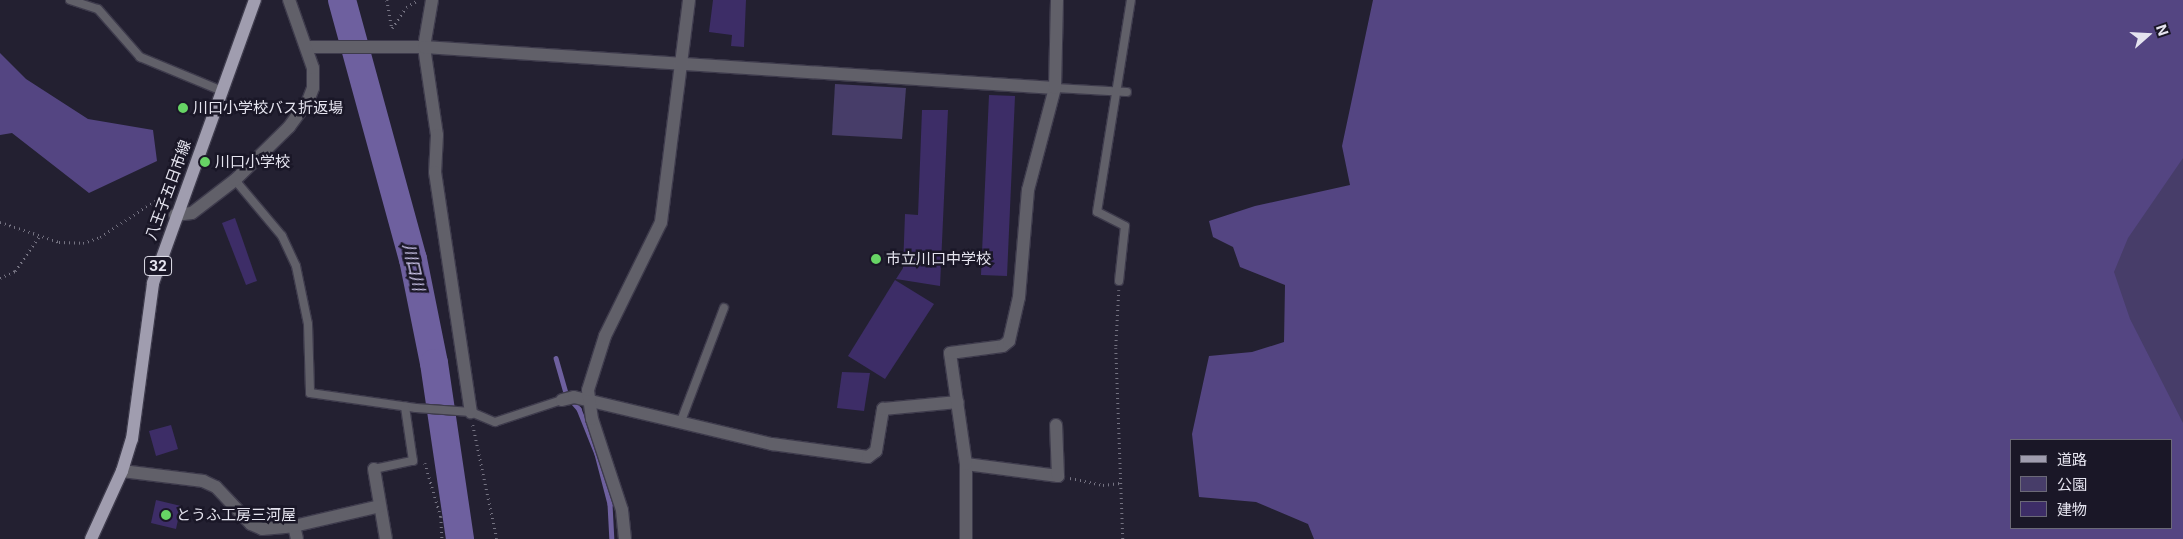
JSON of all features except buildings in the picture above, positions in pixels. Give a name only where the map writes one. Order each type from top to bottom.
[{"type":"main road","name":"八王子五日市線","points":[[91,539],[122,472],[137,409],[148,302],[175,215],[255,0]]},
{"type":"street","points":[[175,215],[192,213],[235,180],[308,101],[313,78],[309,47],[290,0]]},
{"type":"street","points":[[432,0],[424,48],[437,135],[435,172],[468,412]]},
{"type":"street","points":[[625,539],[617,489],[587,400],[600,349],[662,222],[679,64],[689,0]]},
{"type":"street","points":[[966,539],[966,464],[950,353],[1003,346],[1009,341],[1019,297],[1028,190],[1055,88],[1057,0]]},
{"type":"street","points":[[309,47],[341,45],[400,46],[1055,88]]},
{"type":"street","points":[[568,398],[587,400],[681,421],[772,444],[868,457],[876,451],[883,409],[958,402]]},
{"type":"street","points":[[966,464],[1058,476],[1056,425]]},
{"type":"street","points":[[374,469],[386,539]]},
{"type":"street","points":[[122,472],[203,481],[221,492],[251,524],[262,529],[294,526],[380,506]]},
{"type":"street","points":[[294,526],[297,539]]},
{"type":"lane","points":[[70,0],[98,9],[140,57],[222,91]]},
{"type":"lane","points":[[1119,281],[1125,226],[1096,212],[1114,90],[1130,0]]},
{"type":"lane","points":[[1055,88],[1127,92]]},
{"type":"lane","points":[[235,180],[282,236],[296,266],[308,324],[310,393],[405,407],[468,412],[495,422],[568,398]]},
{"type":"lane","points":[[681,421],[724,308]]},
{"type":"lane","points":[[374,469],[413,461],[405,407]]},
{"type":"path","points":[[387,0],[392,28],[406,7],[418,0]]},
{"type":"path","points":[[0,222],[59,242],[92,240],[159,198],[179,176],[189,179]]},
{"type":"path","points":[[0,278],[15,271],[40,235]]},
{"type":"path","points":[[1119,281],[1116,348],[1123,539]]},
{"type":"path","points":[[468,412],[497,539]]},
{"type":"path","points":[[413,461],[426,463],[441,517],[442,539]]},
{"type":"path","points":[[1058,476],[1103,485],[1120,483]]},
{"type":"green space","points":[[2183,51],[2183,471],[2173,439],[2102,292]]},
{"type":"green space","points":[[835,84],[906,88],[902,139],[832,135]]},
{"type":"shaded area","points":[[1373,0],[2183,0],[2183,158],[2128,238],[2114,272],[2130,319],[2183,423],[2183,539],[1314,539],[1308,524],[1256,502],[1199,497],[1192,434],[1209,356],[1252,352],[1284,342],[1285,285],[1240,267],[1233,247],[1213,237],[1209,221],[1255,206],[1350,185],[1342,146]]},
{"type":"shaded area","points":[[0,53],[26,79],[88,119],[153,130],[157,161],[89,193],[12,133],[0,135]]},
{"type":"waterway","name":"川口川","points":[[342,0],[413,259],[434,363],[460,539]]},
{"type":"waterway","points":[[556,358],[566,394],[579,409],[597,454],[610,504],[612,539]]},
{"type":"place","name":"川口小学校バス折返場","points":[[183,108]]},
{"type":"place","name":"川口小学校","points":[[205,162]]},
{"type":"place","name":"市立川口中学校","points":[[876,259]]},
{"type":"place","name":"とうふ工房三河屋","points":[[166,515]]}]
